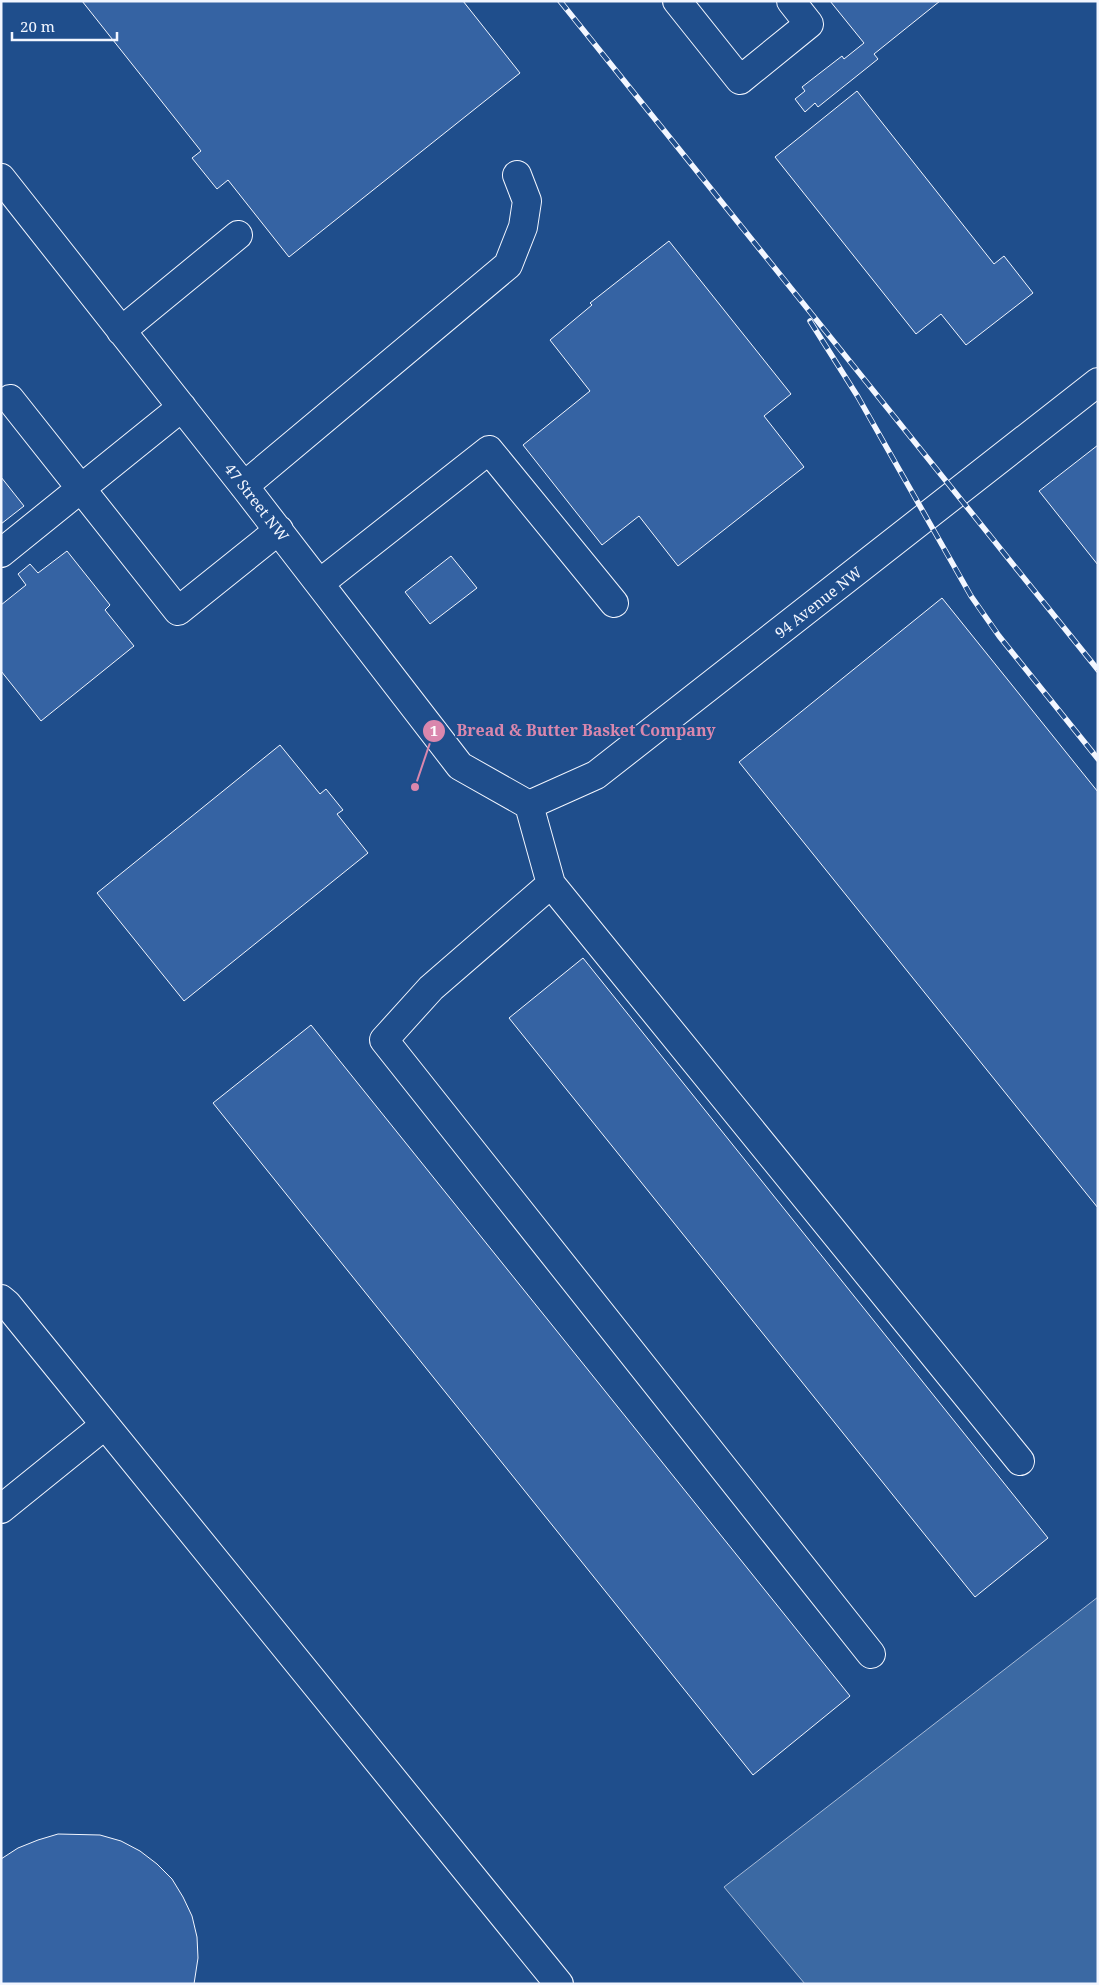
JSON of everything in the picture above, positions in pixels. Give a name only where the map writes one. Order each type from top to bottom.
[{"type":"street","points":[[676,1],[740,80],[810,24],[791,1]]},
{"type":"street","points":[[244,486],[508,265],[523,228],[527,201],[517,175]]},
{"type":"street","name":"47 Street NW","points":[[1,178],[279,530],[460,766],[529,805]]},
{"type":"street","points":[[121,331],[238,235]]},
{"type":"street","name":"94 Avenue NW","points":[[529,805],[596,775],[1098,382]]},
{"type":"street","points":[[10,399],[178,611],[279,530]]},
{"type":"street","points":[[1,553],[182,407]]},
{"type":"street","points":[[320,583],[490,450],[614,603]]},
{"type":"street","points":[[529,805],[551,884],[1020,1461]]},
{"type":"street","points":[[551,884],[431,988],[384,1040],[871,1654]]},
{"type":"street","points":[[1,1300],[7,1304],[558,1984]]},
{"type":"street","points":[[1,1509],[105,1425]]},
{"type":"water","points":[[1098,1597],[1098,1984],[805,1984],[724,1887]]},
{"type":"building","points":[[82,1],[463,1],[520,73],[289,257],[228,180],[217,189],[192,158],[201,151]]},
{"type":"building","points":[[830,1],[940,1],[874,54],[878,59],[818,107],[815,103],[805,112],[795,99],[805,91],[802,87],[842,56],[844,59],[864,43]]},
{"type":"building","points":[[857,91],[994,264],[1004,256],[1033,293],[966,345],[941,314],[916,334],[775,157]]},
{"type":"building","points":[[669,241],[791,394],[764,416],[804,467],[678,566],[639,516],[602,545],[523,445],[590,391],[550,340],[592,305],[590,303]]},
{"type":"building","points":[[1098,445],[1098,565],[1039,491]]},
{"type":"building","points":[[1,477],[24,506],[1,524]]},
{"type":"building","points":[[67,551],[110,605],[105,610],[134,646],[41,721],[1,671],[1,605],[26,585],[18,574],[30,564],[38,573]]},
{"type":"building","points":[[451,556],[477,588],[430,624],[405,592]]},
{"type":"building","points":[[942,598],[1098,792],[1098,1208],[739,762]]},
{"type":"building","points":[[280,745],[320,794],[326,789],[343,810],[337,814],[368,853],[184,1001],[97,893]]},
{"type":"building","points":[[583,958],[1048,1538],[975,1597],[509,1018]]},
{"type":"building","points":[[311,1025],[850,1696],[753,1775],[213,1103]]},
{"type":"building","points":[[58,1834],[100,1835],[121,1841],[140,1851],[172,1879],[192,1916],[197,1937],[198,1958],[194,1984],[1,1984],[1,1859],[18,1848]]},
{"type":"railway","points":[[560,1],[1098,670]]},
{"type":"railway","points":[[810,321],[858,397],[971,596],[999,636],[1098,759]]},
{"type":"place","name":"Bread & Butter Basket Company","points":[[415,787]]}]
